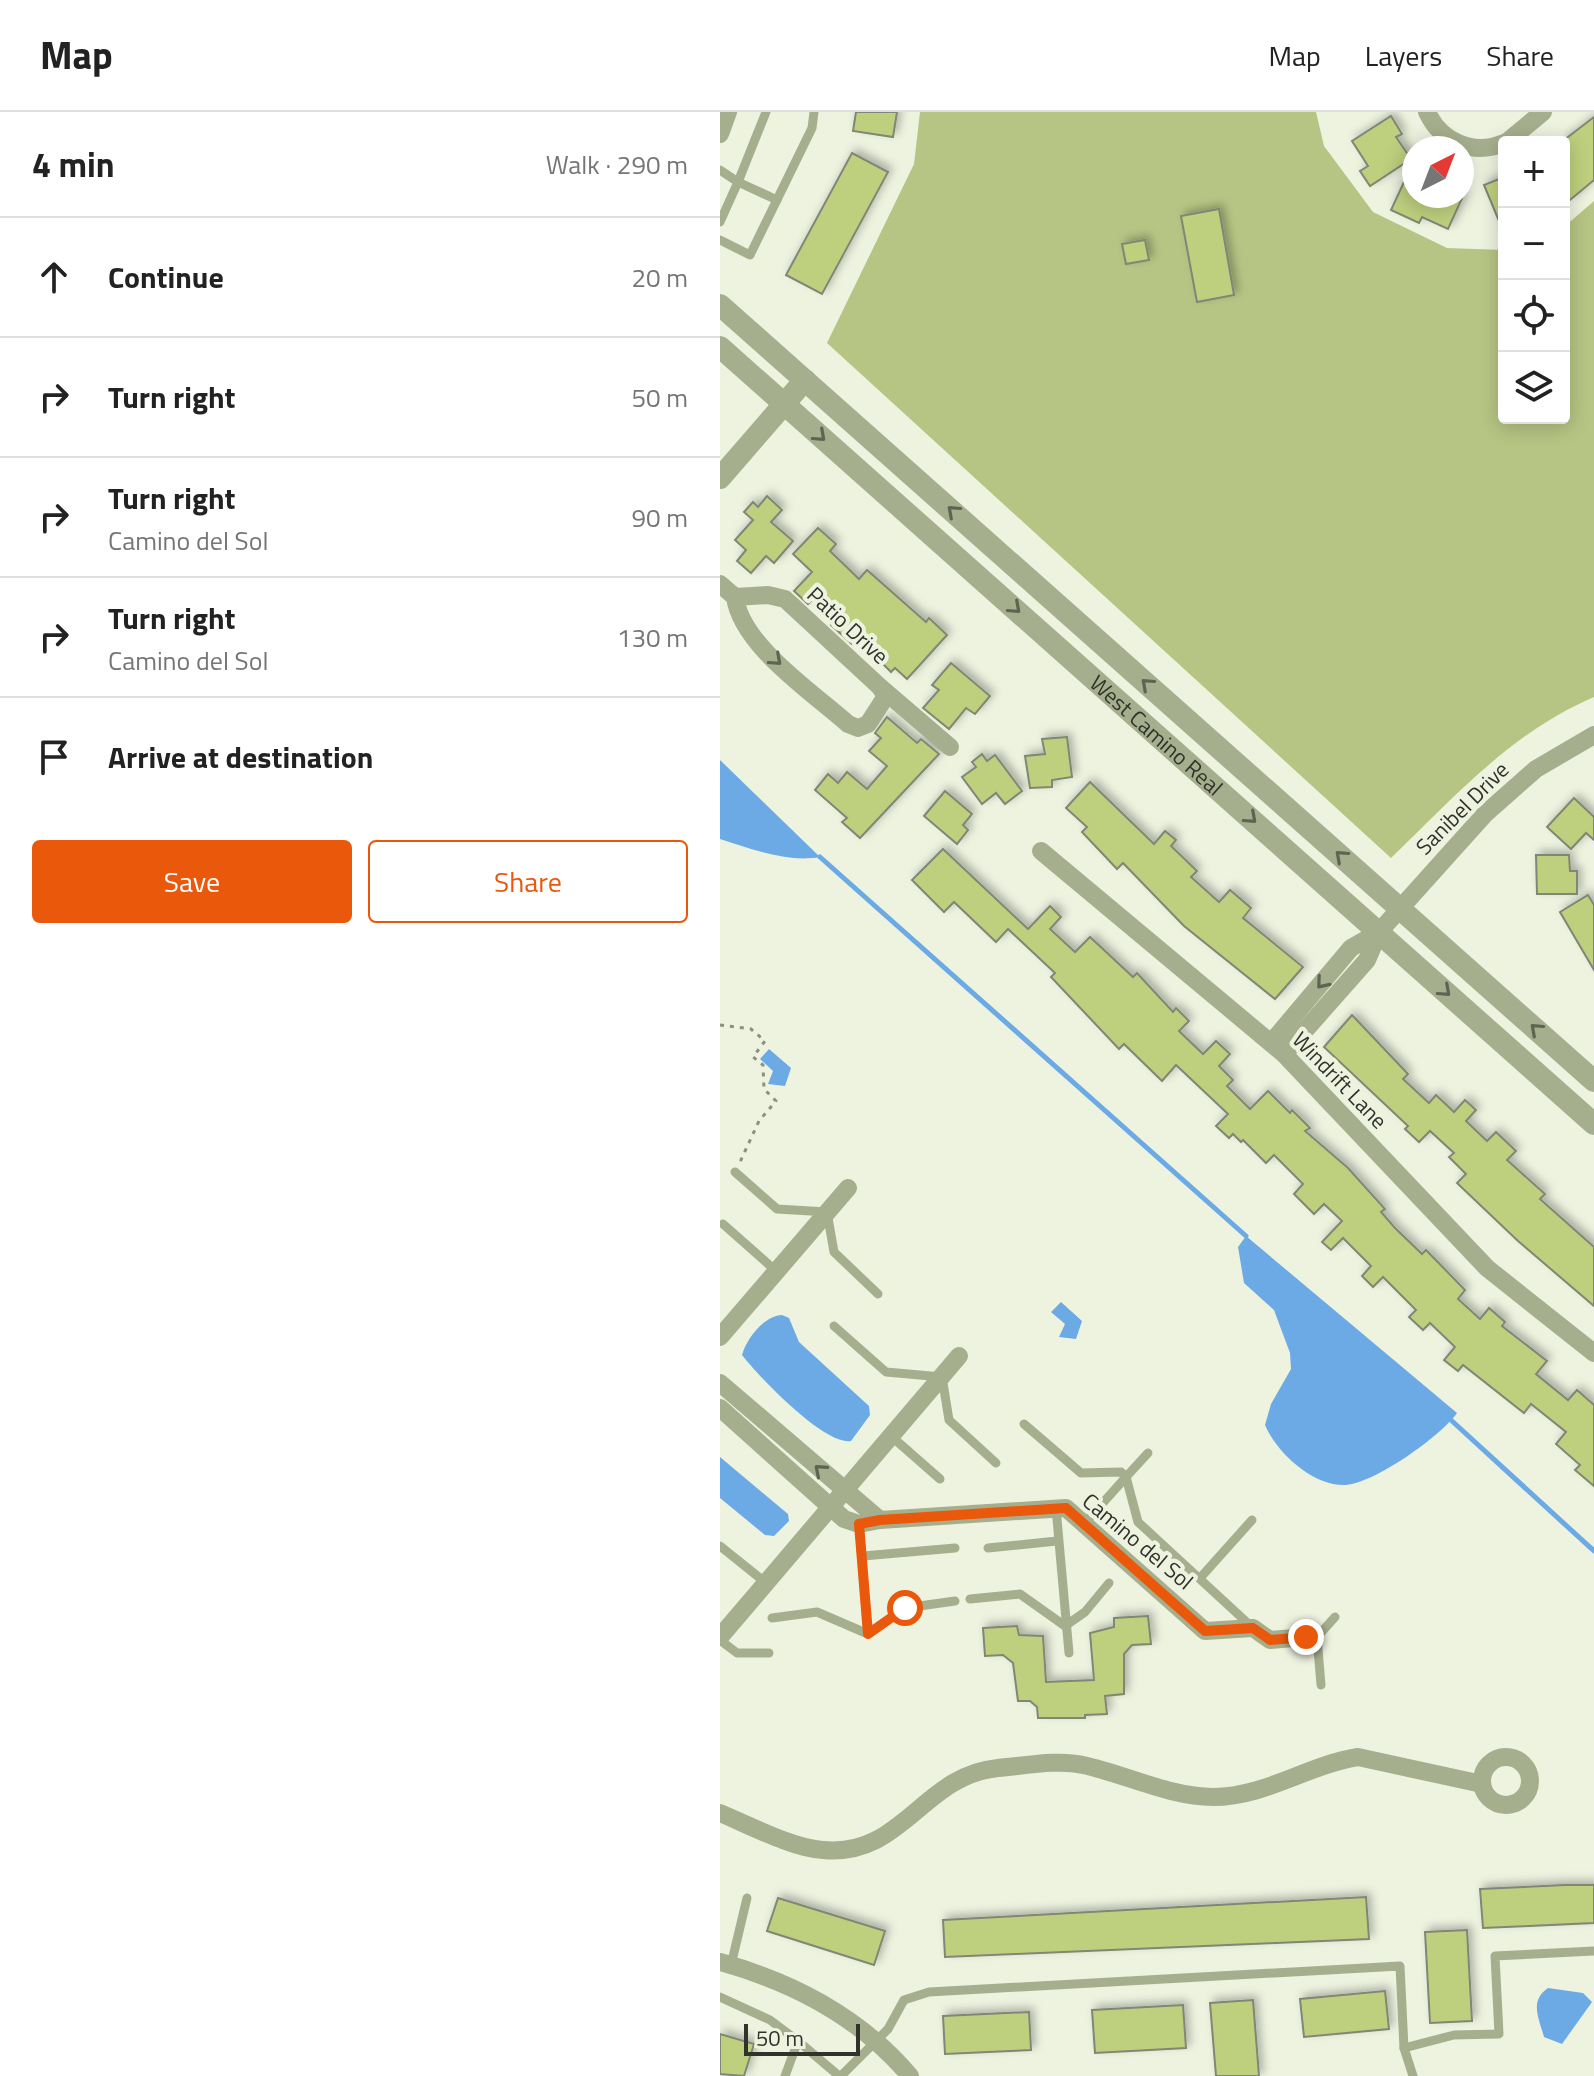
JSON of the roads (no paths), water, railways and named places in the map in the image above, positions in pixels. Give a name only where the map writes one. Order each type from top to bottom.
[{"type":"street","points":[[720,134],[728,112]]},
{"type":"street","points":[[1427,112],[1440,132],[1466,147],[1498,145]]},
{"type":"street","points":[[1514,136],[1543,112]]},
{"type":"street","name":"West Camino Real","points":[[720,305],[1594,1081]]},
{"type":"street","name":"West Camino Real","points":[[720,347],[1594,1124]]},
{"type":"street","points":[[720,478],[805,380]]},
{"type":"street","name":"Patio Drive","points":[[720,584],[735,597],[737,611],[748,634],[848,724],[858,728],[868,724],[886,696],[880,687],[785,599],[768,595],[735,597]]},
{"type":"street","points":[[880,687],[950,747]]},
{"type":"street","name":"Sanibel Drive","points":[[1277,1049],[1367,960],[1379,932],[1485,814],[1515,786],[1594,735]]},
{"type":"street","name":"Windrift Lane","points":[[1041,851],[1277,1049],[1487,1268],[1594,1353]]},
{"type":"street","points":[[720,1337],[848,1188]]},
{"type":"street","points":[[720,1639],[959,1356]]},
{"type":"street","points":[[720,1383],[880,1520]]},
{"type":"street","points":[[720,1408],[844,1519],[859,1524]]},
{"type":"street","name":"Camino del Sol","points":[[859,1524],[1066,1508],[1205,1631],[1253,1628],[1270,1640],[1312,1637]]},
{"type":"street","points":[[720,1813],[820,1851],[847,1850],[876,1842],[903,1824],[938,1791],[959,1777],[994,1769],[1079,1764],[1211,1797],[1243,1794],[1290,1781],[1337,1760],[1358,1757],[1482,1784]]},
{"type":"street","points":[[725,1963],[804,1992],[876,2041],[910,2076]]},
{"type":"lane","points":[[720,222],[766,112]]},
{"type":"lane","points":[[720,240],[750,255],[812,128],[814,112]]},
{"type":"lane","points":[[720,170],[777,200]]},
{"type":"lane","points":[[735,1172],[777,1209],[827,1212],[834,1252],[878,1294]]},
{"type":"lane","points":[[723,1224],[776,1271]]},
{"type":"lane","points":[[834,1326],[886,1372],[942,1377],[949,1420],[996,1463]]},
{"type":"lane","points":[[1024,1424],[1081,1473],[1121,1472],[1126,1477],[1138,1522],[1253,1628]]},
{"type":"lane","points":[[891,1436],[940,1479]]},
{"type":"lane","points":[[1084,1524],[1148,1453]]},
{"type":"lane","points":[[1056,1508],[1069,1653]]},
{"type":"lane","points":[[1201,1577],[1252,1520]]},
{"type":"lane","points":[[859,1524],[868,1634]]},
{"type":"lane","points":[[988,1548],[1057,1541]]},
{"type":"lane","points":[[720,1546],[766,1583]]},
{"type":"lane","points":[[863,1556],[955,1548]]},
{"type":"lane","points":[[1065,1626],[1085,1612],[1109,1583]]},
{"type":"lane","points":[[970,1599],[1020,1594],[1065,1626]]},
{"type":"lane","points":[[868,1634],[905,1608],[955,1601]]},
{"type":"lane","points":[[772,1618],[817,1612],[868,1634]]},
{"type":"lane","points":[[1321,1685],[1312,1637],[1335,1617]]},
{"type":"lane","points":[[720,1639],[737,1653],[769,1653]]},
{"type":"lane","points":[[725,1963],[747,1898]]},
{"type":"lane","points":[[1404,2048],[1454,2035],[1499,2034],[1495,1956],[1594,1951]]},
{"type":"lane","points":[[720,1997],[770,2020],[840,2076],[888,2029],[904,2000],[929,1992],[1400,1966],[1404,2048],[1413,2076]]},
{"type":"lane","points":[[785,2076],[798,2041]]},
{"type":"water","points":[[720,760],[820,857],[782,857],[720,839]]},
{"type":"water","points":[[769,1049],[791,1068],[785,1086],[768,1084],[773,1071],[760,1059]]},
{"type":"water","points":[[1246,1236],[1457,1413],[1423,1445],[1389,1468],[1358,1483],[1345,1485],[1321,1480],[1287,1457],[1265,1425],[1271,1404],[1291,1369],[1290,1353],[1274,1310],[1244,1283],[1238,1247]]},
{"type":"water","points":[[1061,1302],[1082,1321],[1076,1339],[1059,1337],[1065,1324],[1051,1312]]},
{"type":"water","points":[[782,1315],[789,1318],[799,1342],[869,1406],[870,1415],[851,1441],[840,1440],[810,1422],[777,1393],[742,1355],[757,1329],[769,1319]]},
{"type":"water","points":[[720,1457],[788,1514],[789,1521],[774,1536],[765,1535],[720,1498]]},
{"type":"water","points":[[1548,1988],[1583,1993],[1592,2002],[1562,2044],[1544,2037],[1538,2017],[1539,1998]]},
{"type":"waterway","points":[[820,857],[1246,1236]]},
{"type":"waterway","points":[[1452,1421],[1594,1551]]}]
